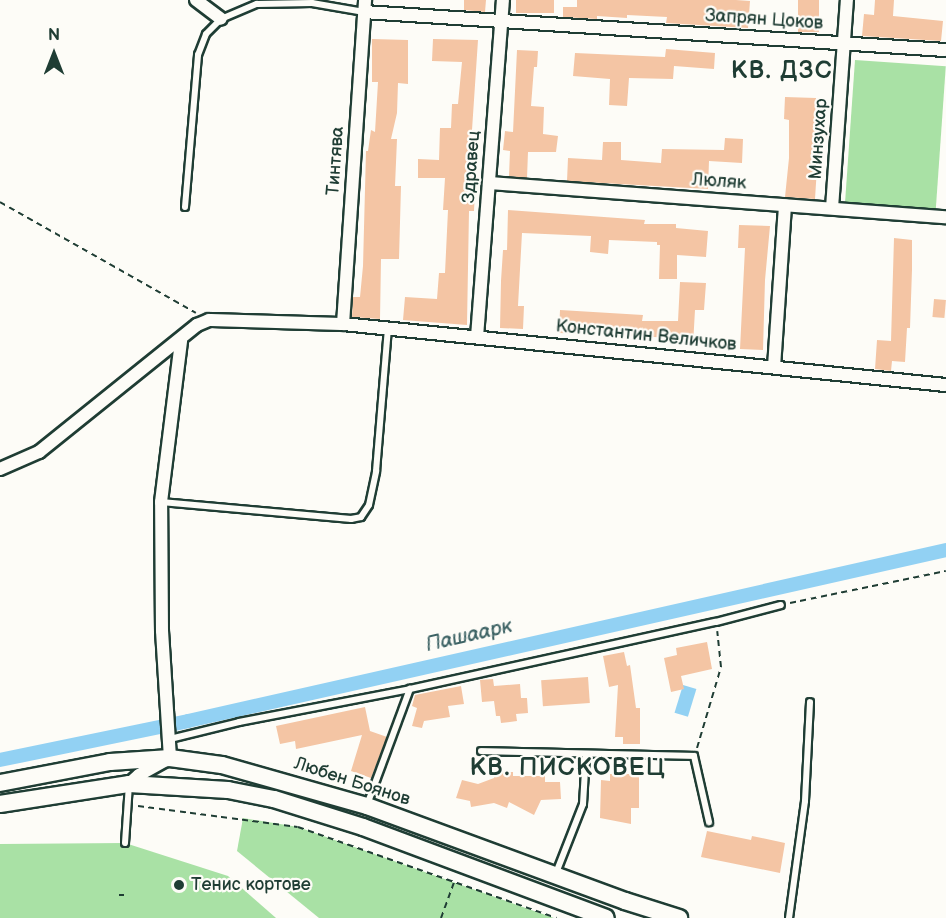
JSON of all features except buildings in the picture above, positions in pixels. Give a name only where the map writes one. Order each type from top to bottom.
[{"type":"street","points":[[196,0],[221,19]]},
{"type":"street","name":"Здравец","points":[[477,337],[503,0]]},
{"type":"street","name":"Минзухар","points":[[832,208],[847,0]]},
{"type":"street","name":"Запрян Цоков","points":[[364,6],[501,21],[946,50]]},
{"type":"street","name":"Тинтява","points":[[343,324],[364,6]]},
{"type":"street","name":"Люляк","points":[[489,183],[946,217]]},
{"type":"street","points":[[774,367],[785,205]]},
{"type":"street","points":[[0,469],[39,452],[197,325],[209,320]]},
{"type":"street","name":"Константин Величков","points":[[209,320],[343,324],[946,384]]},
{"type":"street","points":[[129,784],[139,775],[170,758],[162,631],[161,502],[181,340]]},
{"type":"street","name":"Любен Боянов","points":[[0,783],[110,762],[170,758],[254,773],[367,806],[625,901],[679,918]]},
{"type":"street","points":[[0,804],[129,784],[196,787],[274,800],[363,827],[549,894],[606,918]]},
{"type":"street","points":[[549,894],[556,874]]},
{"type":"lane","points":[[185,207],[198,55],[206,34],[221,19],[257,2],[364,6]]},
{"type":"lane","points":[[161,502],[351,519],[361,517],[369,505],[376,471],[388,328]]},
{"type":"lane","points":[[170,738],[239,722],[410,689],[716,622],[781,605]]},
{"type":"lane","points":[[367,806],[410,689]]},
{"type":"lane","points":[[789,918],[805,801],[810,702]]},
{"type":"lane","points":[[481,751],[694,756],[709,822]]},
{"type":"lane","points":[[556,874],[583,804],[586,753]]},
{"type":"lane","points":[[125,843],[129,784]]},
{"type":"path","points":[[0,202],[209,320]]},
{"type":"path","points":[[781,605],[946,571]]},
{"type":"path","points":[[694,756],[721,667],[716,622]]},
{"type":"path","points":[[126,804],[298,827],[555,918]]},
{"type":"path","points":[[441,918],[454,882]]},
{"type":"path","points":[[119,895],[124,895]]},
{"type":"green space","points":[[855,60],[946,66],[936,209],[845,203]]},
{"type":"green space","points":[[243,818],[298,827],[554,918],[319,918],[237,851]]},
{"type":"green space","name":"Тенис кортове","points":[[125,843],[228,876],[276,918],[0,918],[0,844]]},
{"type":"water","points":[[683,685],[696,689],[688,717],[675,713]]},
{"type":"waterway","name":"Пашаарк","points":[[0,760],[188,721],[946,550]]},
{"type":"place","name":"Тенис кортове","points":[[179,885]]},
{"type":"district","name":"КВ. ДЗС","points":[[782,71]]},
{"type":"district","name":"КВ. ПИСКОВЕЦ","points":[[568,768]]}]
